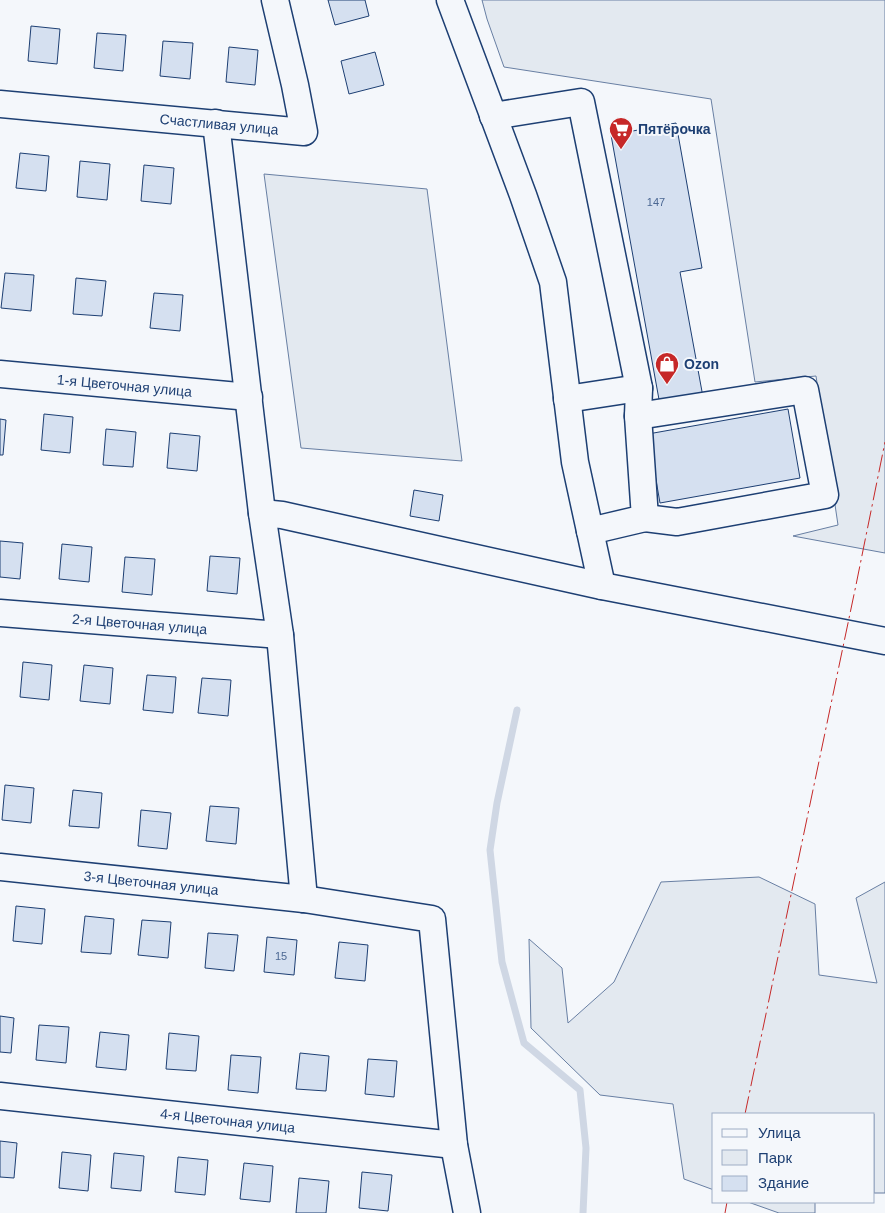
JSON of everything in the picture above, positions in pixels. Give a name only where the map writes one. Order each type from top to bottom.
[{"type":"street","name":"Счастливая улица","points":[[0,104],[304,132],[275,0]]},
{"type":"street","points":[[450,0],[523,195],[553,282],[574,462],[602,586]]},
{"type":"street","points":[[493,116],[581,102],[639,388],[638,416],[645,518]]},
{"type":"street","points":[[216,124],[262,513],[280,635],[304,899]]},
{"type":"street","name":"1-я Цветочная улица","points":[[0,374],[249,397]]},
{"type":"street","points":[[567,399],[639,388]]},
{"type":"street","points":[[590,531],[645,518],[676,522],[825,495],[805,390],[638,416]]},
{"type":"street","points":[[262,513],[282,515],[602,586],[885,641]]},
{"type":"street","name":"2-я Цветочная улица","points":[[0,612],[280,635]]},
{"type":"street","name":"3-я Цветочная улица","points":[[0,867],[304,899],[432,919],[454,1145]]},
{"type":"street","name":"4-я Цветочная улица","points":[[0,1096],[454,1145]]},
{"type":"street","points":[[454,1145],[467,1213]]},
{"type":"green space","points":[[482,0],[885,0],[885,553],[793,536],[838,525],[816,376],[755,382],[711,99],[504,67]]},
{"type":"green space","points":[[264,174],[427,189],[462,461],[301,448]]},
{"type":"green space","points":[[759,877],[815,904],[819,975],[877,983],[856,898],[885,882],[885,1193],[875,1193],[875,1113],[712,1113],[712,1189],[684,1179],[673,1104],[600,1095],[531,1028],[529,939],[562,968],[568,1023],[614,982],[661,882]]},
{"type":"green space","points":[[751,1203],[815,1203],[815,1213],[779,1213]]},
{"type":"building","points":[[328,0],[365,0],[369,16],[335,25]]},
{"type":"building","points":[[31,26],[60,29],[57,64],[28,61]]},
{"type":"building","points":[[97,33],[126,35],[123,71],[94,68]]},
{"type":"building","points":[[163,41],[193,43],[190,79],[160,76]]},
{"type":"building","points":[[229,47],[258,50],[255,85],[226,82]]},
{"type":"building","points":[[375,52],[384,85],[349,94],[341,61]]},
{"type":"building","points":[[676,123],[702,268],[680,272],[703,397],[660,405],[611,135]]},
{"type":"building","points":[[20,153],[49,156],[46,191],[16,188]]},
{"type":"building","points":[[80,161],[110,164],[107,200],[77,197]]},
{"type":"building","points":[[144,165],[174,168],[171,204],[141,201]]},
{"type":"building","points":[[5,273],[34,275],[31,311],[1,308]]},
{"type":"building","points":[[76,278],[106,281],[102,316],[73,314]]},
{"type":"building","points":[[154,293],[183,295],[180,331],[150,328]]},
{"type":"building","points":[[788,409],[800,478],[660,503],[648,434]]},
{"type":"building","points":[[44,414],[73,417],[70,453],[41,450]]},
{"type":"building","points":[[0,419],[6,420],[3,455],[0,455]]},
{"type":"building","points":[[106,429],[136,432],[133,467],[103,465]]},
{"type":"building","points":[[170,433],[200,436],[197,471],[167,468]]},
{"type":"building","points":[[414,490],[443,495],[439,521],[410,516]]},
{"type":"building","points":[[0,541],[23,543],[20,579],[0,577]]},
{"type":"building","points":[[62,544],[92,547],[89,582],[59,579]]},
{"type":"building","points":[[210,556],[240,558],[237,594],[207,591]]},
{"type":"building","points":[[125,557],[155,559],[152,595],[122,592]]},
{"type":"building","points":[[23,662],[52,665],[49,700],[20,697]]},
{"type":"building","points":[[84,665],[113,668],[110,704],[80,701]]},
{"type":"building","points":[[147,675],[176,677],[173,713],[143,710]]},
{"type":"building","points":[[202,678],[231,680],[228,716],[198,713]]},
{"type":"building","points":[[5,785],[34,788],[31,823],[2,820]]},
{"type":"building","points":[[73,790],[102,793],[99,828],[69,826]]},
{"type":"building","points":[[210,806],[239,808],[236,844],[206,841]]},
{"type":"building","points":[[141,810],[171,813],[167,849],[138,846]]},
{"type":"building","points":[[16,906],[45,909],[42,944],[13,941]]},
{"type":"building","points":[[85,916],[114,919],[111,954],[81,952]]},
{"type":"building","points":[[142,920],[171,922],[168,958],[138,955]]},
{"type":"building","points":[[208,933],[238,935],[234,971],[205,968]]},
{"type":"building","points":[[267,937],[297,940],[294,975],[264,972]]},
{"type":"building","points":[[339,942],[368,945],[365,981],[335,978]]},
{"type":"building","points":[[0,1016],[14,1018],[11,1053],[0,1052]]},
{"type":"building","points":[[39,1025],[69,1027],[66,1063],[36,1060]]},
{"type":"building","points":[[100,1032],[129,1035],[126,1070],[96,1067]]},
{"type":"building","points":[[169,1033],[199,1036],[196,1071],[166,1069]]},
{"type":"building","points":[[300,1053],[329,1056],[326,1091],[296,1089]]},
{"type":"building","points":[[231,1055],[261,1057],[258,1093],[228,1090]]},
{"type":"building","points":[[368,1059],[397,1061],[394,1097],[365,1094]]},
{"type":"building","points":[[0,1141],[17,1143],[14,1178],[0,1177]]},
{"type":"building","points":[[62,1152],[91,1155],[88,1191],[59,1188]]},
{"type":"building","points":[[114,1153],[144,1156],[141,1191],[111,1188]]},
{"type":"building","points":[[178,1157],[208,1160],[205,1195],[175,1192]]},
{"type":"building","points":[[244,1163],[273,1166],[270,1202],[240,1199]]},
{"type":"building","points":[[362,1172],[392,1175],[388,1211],[359,1208]]},
{"type":"building","points":[[299,1178],[329,1181],[326,1213],[296,1213]]},
{"type":"waterway","points":[[517,710],[497,803],[490,850],[502,962],[524,1043],[580,1090],[586,1148],[583,1213]]},
{"type":"power","points":[[745,1113],[885,442]]},
{"type":"power","points":[[725,1213],[727,1203]]},
{"type":"place","name":"Пятёрочка","points":[[621,150]]},
{"type":"place","name":"Ozon","points":[[667,385]]}]
